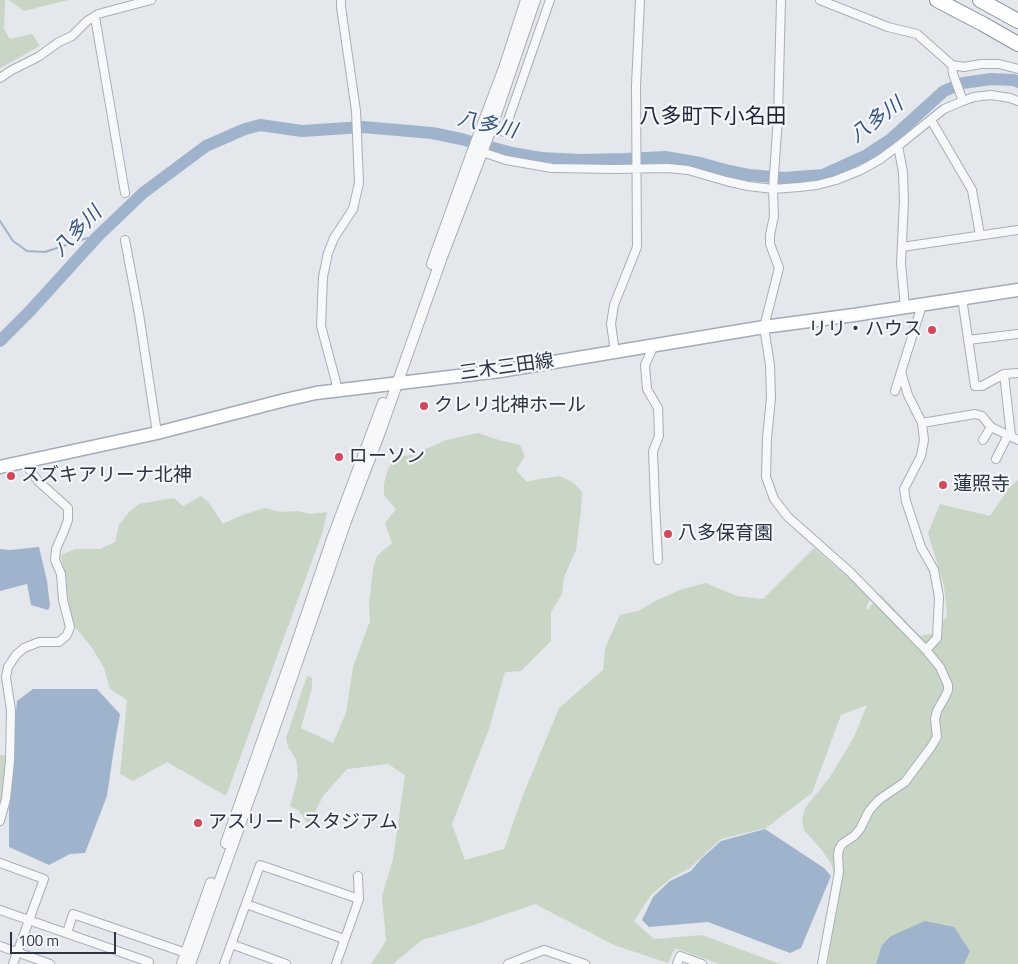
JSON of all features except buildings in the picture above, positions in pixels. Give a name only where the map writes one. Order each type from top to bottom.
[{"type":"highway","points":[[937,0],[1018,44]]},
{"type":"highway","points":[[985,3],[1018,21]]},
{"type":"main road","name":"三木三田線","points":[[0,467],[158,433],[285,400],[336,390],[500,371],[764,327],[854,316],[1018,290]]},
{"type":"street","points":[[0,78],[72,36],[98,14],[151,0]]},
{"type":"street","points":[[336,390],[336,382],[321,326],[322,287],[328,253],[334,238],[354,209],[359,183],[356,111],[341,0]]},
{"type":"street","points":[[487,127],[526,0]]},
{"type":"street","points":[[182,964],[332,539],[442,257],[478,151],[535,0]]},
{"type":"street","points":[[487,127],[504,132],[550,0]]},
{"type":"street","points":[[615,352],[611,324],[614,305],[637,246],[636,86],[640,0]]},
{"type":"street","points":[[781,0],[778,117],[773,189],[774,216],[770,235],[770,244],[779,268],[764,327],[770,365],[766,476],[774,499],[788,517],[850,572],[926,650],[940,667],[948,685],[948,690],[937,711],[935,719],[937,737],[931,747],[905,782],[874,805],[860,830],[842,844],[839,849],[839,872],[822,964]]},
{"type":"street","points":[[820,0],[888,27],[917,34],[952,65],[964,67],[981,64],[999,64],[1018,69]]},
{"type":"street","points":[[95,17],[125,193]]},
{"type":"street","points":[[952,65],[962,101]]},
{"type":"street","points":[[478,151],[506,160],[552,168],[668,168],[688,170],[726,181],[773,189],[808,186],[836,180],[861,170],[879,160],[944,109],[962,101],[991,95],[1018,101]]},
{"type":"street","points":[[931,120],[972,190],[980,235]]},
{"type":"street","points":[[898,146],[903,172],[904,201],[901,263],[905,307]]},
{"type":"street","points":[[902,248],[1018,230]]},
{"type":"street","points":[[125,240],[158,433]]},
{"type":"street","points":[[962,298],[975,386],[982,386],[1004,374],[1018,373]]},
{"type":"street","points":[[895,391],[922,305]]},
{"type":"street","points":[[968,340],[1018,334]]},
{"type":"street","points":[[654,345],[645,365],[647,390],[658,408],[658,436],[653,451],[658,560]]},
{"type":"street","points":[[901,372],[908,394],[922,423],[924,440],[921,456],[904,488],[906,501],[921,547],[934,570],[939,597],[937,638],[926,650]]},
{"type":"street","points":[[996,459],[1012,437],[1004,374]]},
{"type":"street","points":[[190,964],[271,738],[394,383]]},
{"type":"street","points":[[1009,414],[1018,412]]},
{"type":"street","points":[[922,423],[975,414],[982,416],[991,427],[1012,437]]},
{"type":"street","points":[[983,440],[991,427]]},
{"type":"street","points":[[0,821],[6,799],[10,761],[11,710],[6,677],[8,667],[16,655],[24,648],[39,642],[59,642],[67,635],[70,627],[63,600],[60,574],[55,560],[56,549],[68,520],[68,508],[38,481],[27,461]]},
{"type":"street","points":[[0,862],[44,879],[13,964]]},
{"type":"street","points":[[224,964],[260,865],[359,899]]},
{"type":"street","points":[[336,964],[359,899],[358,876]]},
{"type":"street","points":[[246,904],[344,939]]},
{"type":"street","points":[[0,910],[151,963]]},
{"type":"street","points":[[67,933],[73,914],[186,953]]},
{"type":"street","points":[[231,944],[286,964]]},
{"type":"street","points":[[0,946],[50,964]]},
{"type":"street","points":[[508,964],[528,960],[544,950],[572,962],[585,964]]},
{"type":"street","points":[[677,964],[680,956],[702,964]]},
{"type":"green space","points":[[0,0],[5,0],[4,29],[10,39],[32,34],[40,46],[0,68]]},
{"type":"green space","points":[[9,0],[68,0],[24,11]]},
{"type":"green space","points":[[478,433],[520,445],[525,456],[516,470],[527,482],[560,476],[574,483],[582,492],[576,550],[564,577],[562,594],[551,612],[551,641],[521,671],[505,672],[489,729],[452,824],[465,860],[504,849],[523,795],[559,708],[603,670],[605,648],[620,615],[638,611],[682,589],[706,583],[737,596],[763,599],[814,548],[871,597],[866,608],[867,610],[881,595],[920,636],[933,633],[947,616],[944,586],[928,533],[940,504],[990,516],[1009,488],[1018,480],[1018,964],[828,964],[834,878],[832,865],[804,830],[802,821],[805,808],[830,777],[854,737],[867,705],[841,715],[812,793],[766,828],[721,839],[690,868],[671,878],[651,895],[634,921],[654,939],[702,935],[780,964],[719,964],[675,948],[668,963],[614,945],[535,904],[422,940],[393,964],[371,964],[386,941],[382,896],[393,859],[405,775],[388,764],[347,769],[323,796],[309,825],[298,810],[290,806],[298,776],[296,759],[288,747],[286,738],[307,676],[312,678],[312,688],[301,728],[333,743],[346,713],[353,667],[370,621],[369,604],[373,568],[377,556],[392,543],[385,523],[396,509],[384,495],[384,483],[388,469],[394,460],[402,456],[418,454],[446,440]]},
{"type":"green space","points":[[201,496],[209,503],[223,524],[242,515],[265,508],[280,512],[298,511],[310,514],[327,512],[323,531],[226,796],[167,762],[133,781],[120,774],[127,700],[110,689],[104,668],[93,649],[74,626],[61,555],[75,549],[100,549],[115,542],[119,525],[129,512],[139,504],[174,498],[183,506]]},
{"type":"green space","points":[[0,755],[8,756],[0,808]]},
{"type":"water","points":[[39,547],[47,581],[50,606],[48,610],[31,605],[27,584],[0,591],[0,549],[10,550]]},
{"type":"water","points":[[33,689],[97,689],[120,714],[107,796],[85,853],[70,854],[49,865],[9,847],[9,790],[17,701]]},
{"type":"water","points":[[765,829],[824,868],[831,876],[801,948],[790,953],[708,922],[649,927],[642,920],[653,897],[670,881],[691,871],[721,841]]},
{"type":"water","points":[[925,921],[954,927],[970,951],[964,964],[876,964],[882,945],[891,936]]},
{"type":"waterway","name":"八多川","points":[[0,341],[98,236],[143,193],[206,146],[245,129],[260,125],[302,131],[363,127],[432,133],[512,153],[541,158],[581,160],[665,157],[749,175],[784,178],[823,175],[865,156],[891,139],[944,91],[963,83],[991,79],[1014,80],[1018,82]]},
{"type":"waterway","points":[[0,221],[13,241],[27,251],[45,252],[98,236]]},
{"type":"place","name":"リリ・ハウス","points":[[932,330]]},
{"type":"place","name":"クレリ北神ホール","points":[[424,406]]},
{"type":"place","name":"ローソン","points":[[339,457]]},
{"type":"place","name":"スズキアリーナ北神","points":[[11,476]]},
{"type":"place","name":"蓮照寺","points":[[943,485]]},
{"type":"place","name":"八多保育園","points":[[668,534]]},
{"type":"place","name":"アスリートスタジアム","points":[[198,823]]},
{"type":"district","name":"八多町下小名田","points":[[713,118]]}]
